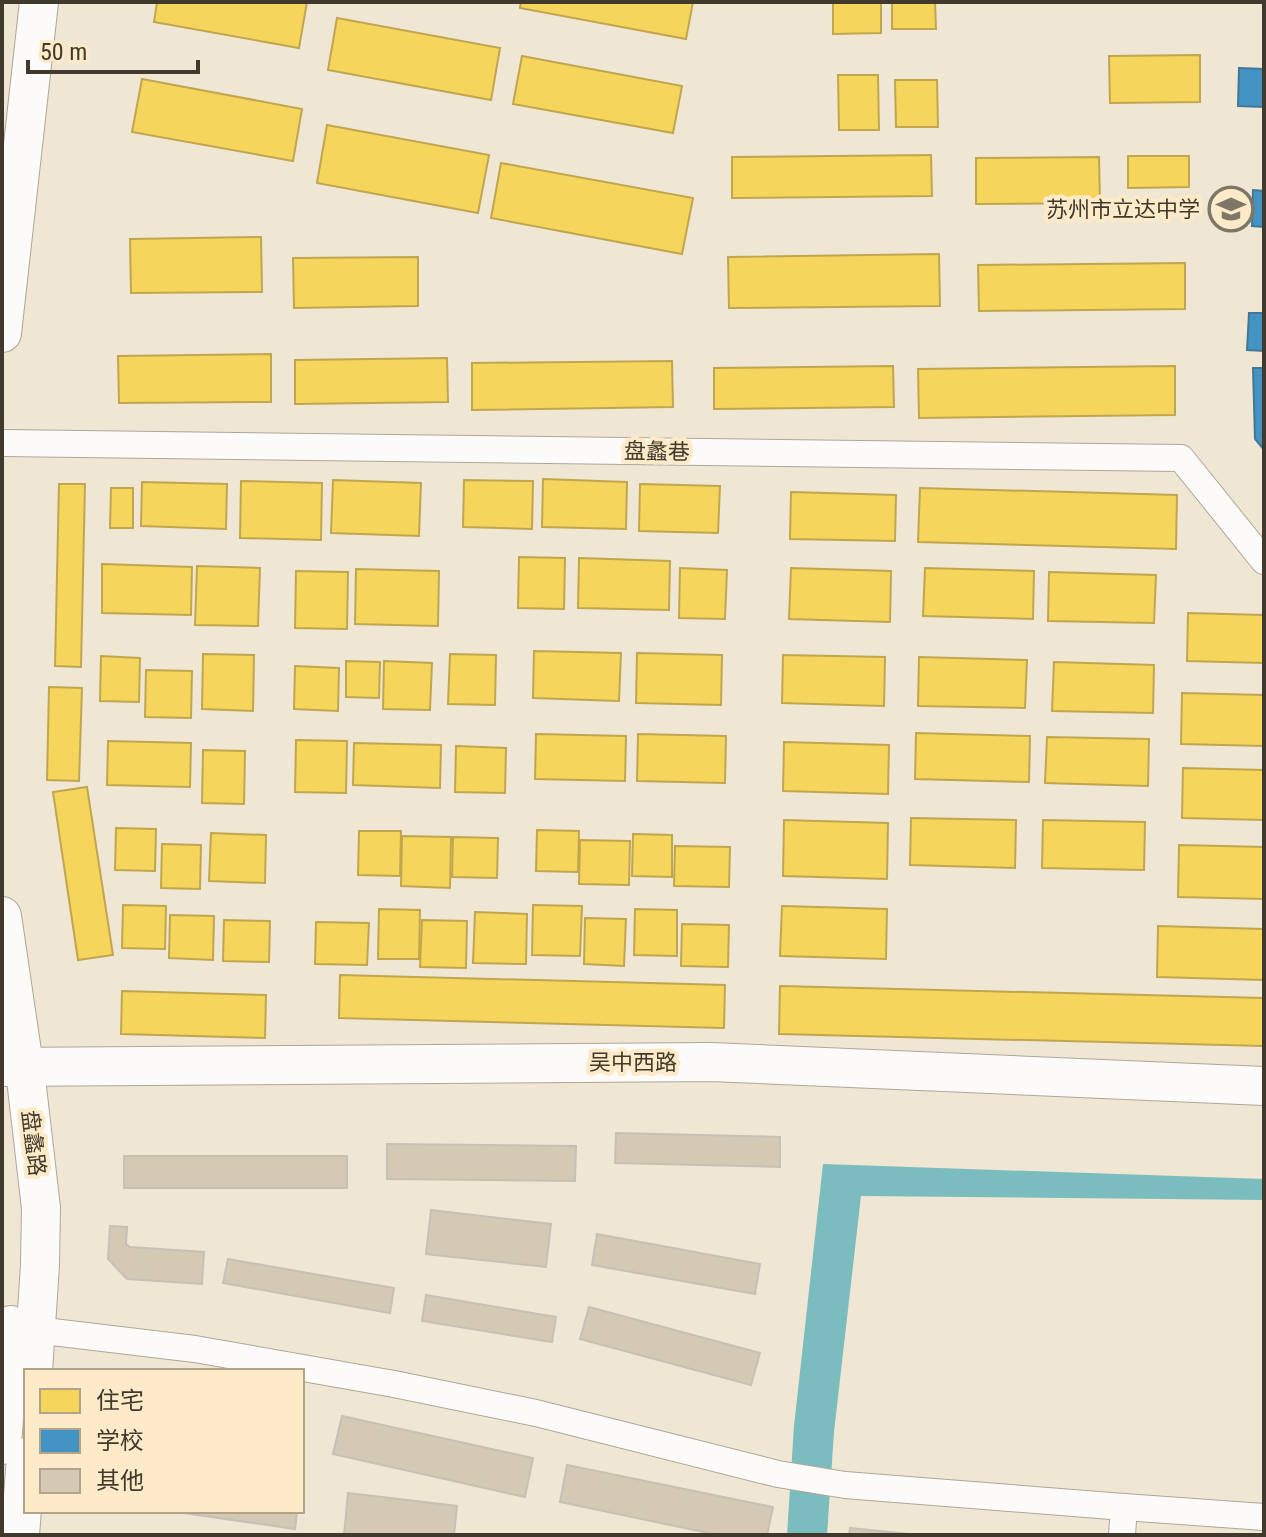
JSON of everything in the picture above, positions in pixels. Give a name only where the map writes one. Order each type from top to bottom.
[{"type":"main road","points":[[2,105],[13,2]]},
{"type":"main road","points":[[2,333],[39,2]]},
{"type":"main road","name":"盘蠡路","points":[[2,916],[12,1081],[12,1164],[24,1329],[33,1369]]},
{"type":"main road","name":"吴中西路","points":[[12,1081],[711,1062],[1264,1086]]},
{"type":"main road","name":"吴中西路","points":[[12,1081],[710,1086],[1264,1110]]},
{"type":"main road","name":"盘蠡路","points":[[2,1445],[24,1329]]},
{"type":"main road","points":[[20,1535],[24,1483]]},
{"type":"street","name":"盘蠡巷","points":[[2,443],[1181,458],[1264,561]]},
{"type":"street","points":[[24,1329],[195,1349],[394,1384],[536,1413],[778,1474],[845,1485],[1264,1517]]},
{"type":"street","points":[[1122,1535],[1124,1507]]},
{"type":"water","points":[[823,1164],[1264,1179],[1264,1200],[861,1196],[834,1432],[827,1535],[787,1535],[794,1426]]},
{"type":"building: 住宅","points":[[157,2],[307,2],[299,48],[154,22]]},
{"type":"building: 住宅","points":[[521,2],[693,2],[686,39],[520,8]]},
{"type":"building: 住宅","points":[[833,2],[881,2],[881,33],[833,34]]},
{"type":"building: 住宅","points":[[892,2],[935,2],[936,29],[892,29]]},
{"type":"building: 住宅","points":[[337,18],[500,48],[491,100],[328,70]]},
{"type":"building: 住宅","points":[[1200,55],[1200,102],[1110,103],[1109,56]]},
{"type":"building: 住宅","points":[[522,56],[682,86],[673,133],[513,104]]},
{"type":"building: 住宅","points":[[838,75],[878,75],[879,130],[839,130]]},
{"type":"building: 住宅","points":[[142,79],[302,109],[293,161],[132,132]]},
{"type":"building: 住宅","points":[[895,80],[937,80],[938,127],[896,127]]},
{"type":"building: 住宅","points":[[327,125],[489,155],[478,213],[317,183]]},
{"type":"building: 住宅","points":[[931,155],[932,196],[732,198],[732,157]]},
{"type":"building: 住宅","points":[[1128,156],[1189,156],[1189,187],[1128,188]]},
{"type":"building: 住宅","points":[[1099,157],[1100,203],[976,204],[976,158]]},
{"type":"building: 住宅","points":[[501,163],[693,198],[682,254],[491,218]]},
{"type":"building: 住宅","points":[[261,237],[262,292],[131,293],[130,239]]},
{"type":"building: 住宅","points":[[939,254],[940,306],[729,308],[728,257]]},
{"type":"building: 住宅","points":[[418,257],[418,306],[294,308],[293,258]]},
{"type":"building: 住宅","points":[[1185,263],[1185,309],[979,311],[978,265]]},
{"type":"building: 住宅","points":[[271,354],[271,402],[119,403],[118,356]]},
{"type":"building: 住宅","points":[[447,358],[448,402],[295,404],[295,360]]},
{"type":"building: 住宅","points":[[672,361],[673,407],[472,410],[472,363]]},
{"type":"building: 住宅","points":[[893,366],[894,407],[714,409],[714,368]]},
{"type":"building: 住宅","points":[[1175,366],[1175,415],[919,418],[918,369]]},
{"type":"building: 住宅","points":[[543,479],[627,482],[626,529],[542,527]]},
{"type":"building: 住宅","points":[[333,480],[421,483],[419,536],[331,533]]},
{"type":"building: 住宅","points":[[464,480],[533,481],[532,529],[463,527]]},
{"type":"building: 住宅","points":[[241,481],[322,483],[321,540],[240,538]]},
{"type":"building: 住宅","points":[[142,482],[227,484],[226,529],[141,526]]},
{"type":"building: 住宅","points":[[59,484],[85,484],[81,667],[55,666]]},
{"type":"building: 住宅","points":[[640,484],[720,486],[718,533],[639,531]]},
{"type":"building: 住宅","points":[[111,488],[133,488],[133,528],[110,528]]},
{"type":"building: 住宅","points":[[920,488],[1177,495],[1176,549],[918,542]]},
{"type":"building: 住宅","points":[[791,492],[896,495],[895,541],[790,539]]},
{"type":"building: 住宅","points":[[519,557],[565,558],[564,609],[518,608]]},
{"type":"building: 住宅","points":[[579,558],[670,561],[669,610],[578,608]]},
{"type":"building: 住宅","points":[[102,564],[192,567],[191,615],[102,613]]},
{"type":"building: 住宅","points":[[197,566],[260,568],[258,626],[195,625]]},
{"type":"building: 住宅","points":[[680,568],[727,570],[725,619],[679,618]]},
{"type":"building: 住宅","points":[[791,568],[891,571],[890,622],[789,619]]},
{"type":"building: 住宅","points":[[925,568],[1034,571],[1033,619],[923,616]]},
{"type":"building: 住宅","points":[[356,569],[439,571],[438,626],[355,624]]},
{"type":"building: 住宅","points":[[296,571],[348,572],[347,629],[295,628]]},
{"type":"building: 住宅","points":[[1049,572],[1156,575],[1154,623],[1048,621]]},
{"type":"building: 住宅","points":[[1188,613],[1264,615],[1264,663],[1187,661]]},
{"type":"building: 住宅","points":[[534,651],[621,653],[619,701],[533,698]]},
{"type":"building: 住宅","points":[[637,653],[722,655],[721,705],[636,703]]},
{"type":"building: 住宅","points":[[203,654],[254,655],[253,711],[202,709]]},
{"type":"building: 住宅","points":[[450,654],[496,655],[495,705],[448,704]]},
{"type":"building: 住宅","points":[[783,655],[885,657],[884,706],[782,703]]},
{"type":"building: 住宅","points":[[101,656],[140,658],[139,702],[100,701]]},
{"type":"building: 住宅","points":[[919,657],[1027,660],[1025,708],[918,706]]},
{"type":"building: 住宅","points":[[346,661],[380,662],[379,698],[346,697]]},
{"type":"building: 住宅","points":[[384,661],[432,663],[430,710],[383,709]]},
{"type":"building: 住宅","points":[[1054,662],[1154,665],[1153,713],[1052,711]]},
{"type":"building: 住宅","points":[[295,666],[339,668],[338,711],[294,709]]},
{"type":"building: 住宅","points":[[146,670],[192,671],[191,718],[145,717]]},
{"type":"building: 住宅","points":[[49,687],[82,688],[79,781],[47,780]]},
{"type":"building: 住宅","points":[[1182,693],[1264,695],[1264,746],[1181,744]]},
{"type":"building: 住宅","points":[[916,733],[1030,736],[1029,782],[915,779]]},
{"type":"building: 住宅","points":[[536,734],[626,736],[625,781],[535,779]]},
{"type":"building: 住宅","points":[[638,734],[726,736],[725,783],[637,781]]},
{"type":"building: 住宅","points":[[1047,737],[1149,739],[1148,786],[1045,783]]},
{"type":"building: 住宅","points":[[296,740],[347,741],[346,793],[295,792]]},
{"type":"building: 住宅","points":[[108,741],[191,743],[190,787],[107,785]]},
{"type":"building: 住宅","points":[[784,742],[889,745],[888,794],[783,791]]},
{"type":"building: 住宅","points":[[354,743],[441,745],[440,788],[353,785]]},
{"type":"building: 住宅","points":[[456,746],[506,748],[505,793],[455,792]]},
{"type":"building: 住宅","points":[[203,750],[245,751],[244,804],[202,803]]},
{"type":"building: 住宅","points":[[1183,768],[1264,770],[1264,820],[1182,818]]},
{"type":"building: 住宅","points":[[87,787],[113,955],[78,960],[53,792]]},
{"type":"building: 住宅","points":[[911,818],[1016,820],[1015,868],[910,865]]},
{"type":"building: 住宅","points":[[784,820],[888,823],[887,879],[783,876]]},
{"type":"building: 住宅","points":[[1043,820],[1145,822],[1144,870],[1042,868]]},
{"type":"building: 住宅","points":[[116,828],[156,829],[155,871],[115,870]]},
{"type":"building: 住宅","points":[[537,830],[579,831],[578,872],[536,871]]},
{"type":"building: 住宅","points":[[359,831],[401,831],[400,876],[358,875]]},
{"type":"building: 住宅","points":[[211,833],[266,835],[265,883],[209,881]]},
{"type":"building: 住宅","points":[[633,834],[672,835],[672,877],[632,876]]},
{"type":"building: 住宅","points":[[402,836],[451,837],[450,888],[401,886]]},
{"type":"building: 住宅","points":[[453,837],[498,838],[497,878],[452,877]]},
{"type":"building: 住宅","points":[[580,840],[630,841],[629,885],[579,884]]},
{"type":"building: 住宅","points":[[162,844],[201,845],[200,889],[161,888]]},
{"type":"building: 住宅","points":[[1179,845],[1264,847],[1264,899],[1178,897]]},
{"type":"building: 住宅","points":[[675,846],[730,847],[729,887],[674,886]]},
{"type":"building: 住宅","points":[[123,905],[166,906],[165,949],[122,948]]},
{"type":"building: 住宅","points":[[533,905],[582,906],[580,956],[532,955]]},
{"type":"building: 住宅","points":[[782,906],[887,909],[886,959],[780,956]]},
{"type":"building: 住宅","points":[[379,909],[420,910],[419,959],[378,959]]},
{"type":"building: 住宅","points":[[635,909],[677,910],[677,956],[634,955]]},
{"type":"building: 住宅","points":[[475,912],[527,914],[526,964],[473,963]]},
{"type":"building: 住宅","points":[[170,915],[214,916],[213,960],[169,958]]},
{"type":"building: 住宅","points":[[585,918],[626,919],[624,966],[584,964]]},
{"type":"building: 住宅","points":[[224,920],[270,921],[269,962],[223,961]]},
{"type":"building: 住宅","points":[[422,920],[467,921],[466,968],[420,967]]},
{"type":"building: 住宅","points":[[316,922],[369,923],[367,965],[315,964]]},
{"type":"building: 住宅","points":[[682,924],[729,925],[728,967],[681,966]]},
{"type":"building: 住宅","points":[[1158,926],[1264,929],[1264,980],[1157,977]]},
{"type":"building: 住宅","points":[[340,975],[725,985],[724,1028],[339,1018]]},
{"type":"building: 住宅","points":[[780,986],[1264,998],[1264,1046],[779,1034]]},
{"type":"building: 住宅","points":[[122,991],[266,995],[265,1038],[121,1034]]},
{"type":"building: 学校","points":[[1239,68],[1264,69],[1264,107],[1238,106]]},
{"type":"building: 学校","points":[[1253,190],[1264,191],[1264,227],[1252,226]]},
{"type":"building: 学校","points":[[1249,313],[1264,313],[1264,351],[1247,350]]},
{"type":"building: 学校","points":[[1253,368],[1264,368],[1264,450],[1255,439]]},
{"type":"building: 其他","points":[[616,1133],[780,1137],[780,1167],[615,1163]]},
{"type":"building: 其他","points":[[387,1144],[576,1146],[575,1181],[387,1179]]},
{"type":"building: 其他","points":[[124,1156],[347,1156],[347,1188],[124,1188]]},
{"type":"building: 其他","points":[[431,1210],[551,1224],[546,1267],[426,1254]]},
{"type":"building: 其他","points":[[110,1226],[127,1227],[126,1244],[130,1247],[204,1252],[202,1284],[127,1279],[108,1259]]},
{"type":"building: 其他","points":[[597,1234],[760,1264],[755,1294],[592,1265]]},
{"type":"building: 其他","points":[[228,1259],[394,1288],[390,1313],[223,1283]]},
{"type":"building: 其他","points":[[426,1295],[556,1317],[552,1342],[422,1321]]},
{"type":"building: 其他","points":[[589,1307],[760,1353],[751,1385],[580,1339]]},
{"type":"building: 其他","points":[[342,1416],[533,1458],[525,1497],[333,1454]]},
{"type":"building: 其他","points":[[567,1465],[773,1507],[767,1535],[718,1535],[560,1502]]},
{"type":"building: 其他","points":[[348,1493],[457,1506],[454,1535],[344,1535]]},
{"type":"building: 其他","points":[[184,1513],[297,1513],[295,1529]]},
{"type":"building: 其他","points":[[850,1528],[919,1535],[849,1535]]},
{"type":"place","name":"苏州市立达中学","points":[[1231,209]]}]
